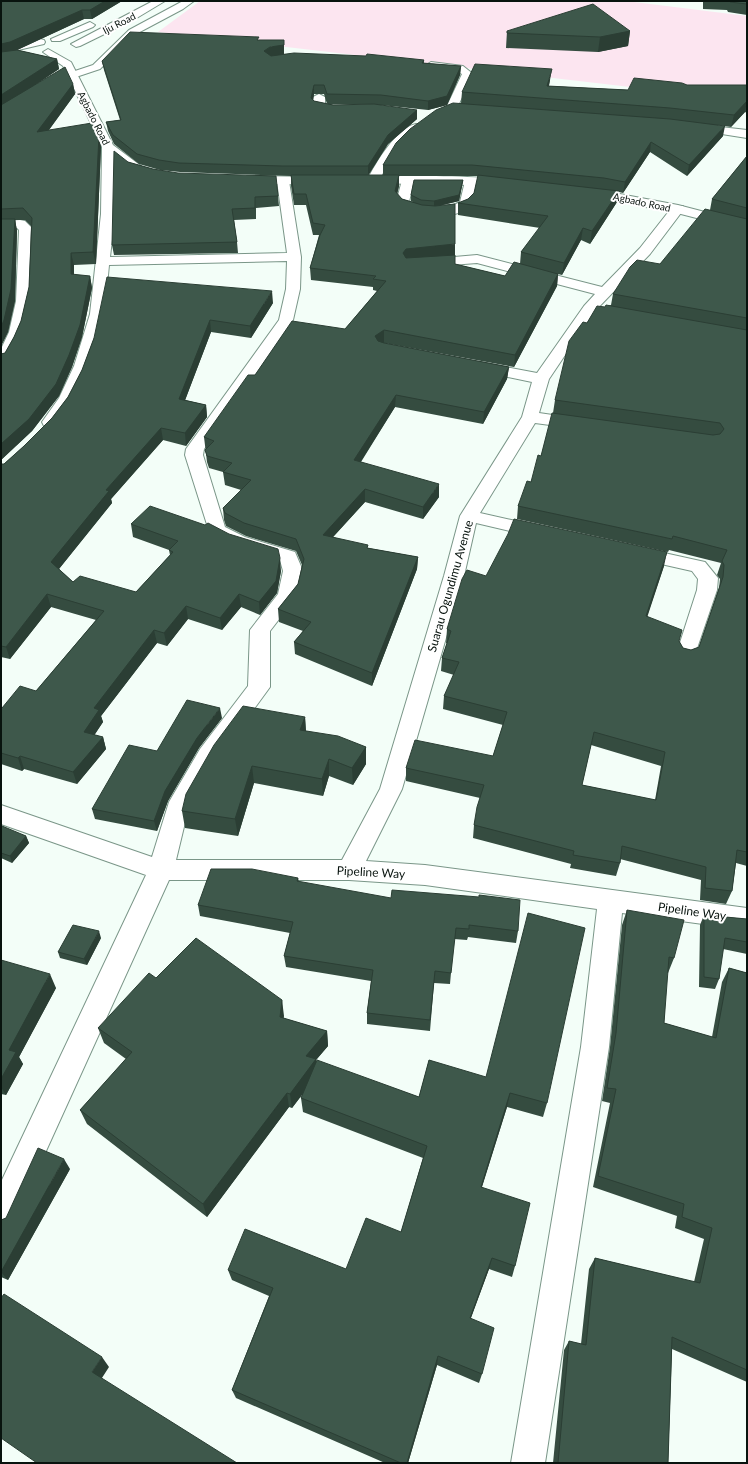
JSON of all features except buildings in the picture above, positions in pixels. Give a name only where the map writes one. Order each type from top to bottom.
[{"type":"street","name":"Iju Road","points":[[56,39],[109,17],[140,1]]},
{"type":"street","name":"Iju Road","points":[[43,49],[74,46],[160,1]]},
{"type":"street","points":[[1,51],[43,49],[70,69],[90,70],[100,65],[136,28],[149,23],[150,21],[180,7],[189,1]]},
{"type":"street","points":[[1,58],[43,49],[56,39],[70,40],[74,46],[70,69],[57,77]]},
{"type":"street","points":[[420,64],[459,68],[468,74],[452,108]]},
{"type":"street","name":"Agbado Road","points":[[70,69],[108,147],[134,168],[146,172]]},
{"type":"street","points":[[319,97],[319,107],[322,108],[339,111],[358,110]]},
{"type":"street","points":[[437,111],[452,108],[464,109]]},
{"type":"street","points":[[373,180],[383,159],[401,138],[426,120]]},
{"type":"street","points":[[684,126],[747,134]]},
{"type":"street","points":[[39,435],[49,424],[67,398],[82,366],[97,314],[108,214],[108,147]]},
{"type":"street","points":[[235,180],[283,182],[336,180]]},
{"type":"street","points":[[358,180],[471,181],[517,185]]},
{"type":"street","points":[[408,180],[402,203],[405,207],[410,210],[434,211],[451,211],[466,204],[471,181]]},
{"type":"street","points":[[1,1215],[161,870],[177,809],[208,754],[259,687],[260,630],[287,596],[293,571],[288,556],[238,541],[216,530],[194,455],[195,449],[286,320],[293,289],[294,257],[283,182]]},
{"type":"street","name":"Agbado Road","points":[[579,191],[678,209],[747,227]]},
{"type":"street","name":"Suarau Ogundimu Avenue","points":[[349,870],[391,789],[454,576],[468,516],[530,418],[541,379],[597,310],[604,292],[644,251],[678,209]]},
{"type":"street","points":[[1,225],[20,224],[26,229],[24,291],[21,321],[7,353],[1,361]]},
{"type":"street","points":[[104,261],[294,257]]},
{"type":"street","points":[[411,265],[477,259],[604,292]]},
{"type":"street","points":[[463,364],[541,379]]},
{"type":"street","points":[[530,418],[592,426]]},
{"type":"street","points":[[468,516],[560,536]]},
{"type":"street","points":[[622,550],[698,566],[708,578],[707,590],[686,655]]},
{"type":"street","name":"Pipeline Way","points":[[1,814],[161,870],[349,870],[425,875],[611,899],[747,919]]},
{"type":"street","points":[[528,1463],[595,1047],[611,899]]},
{"type":"shaded area","points":[[200,1],[626,1],[747,16],[747,89],[656,90],[158,32]]}]
